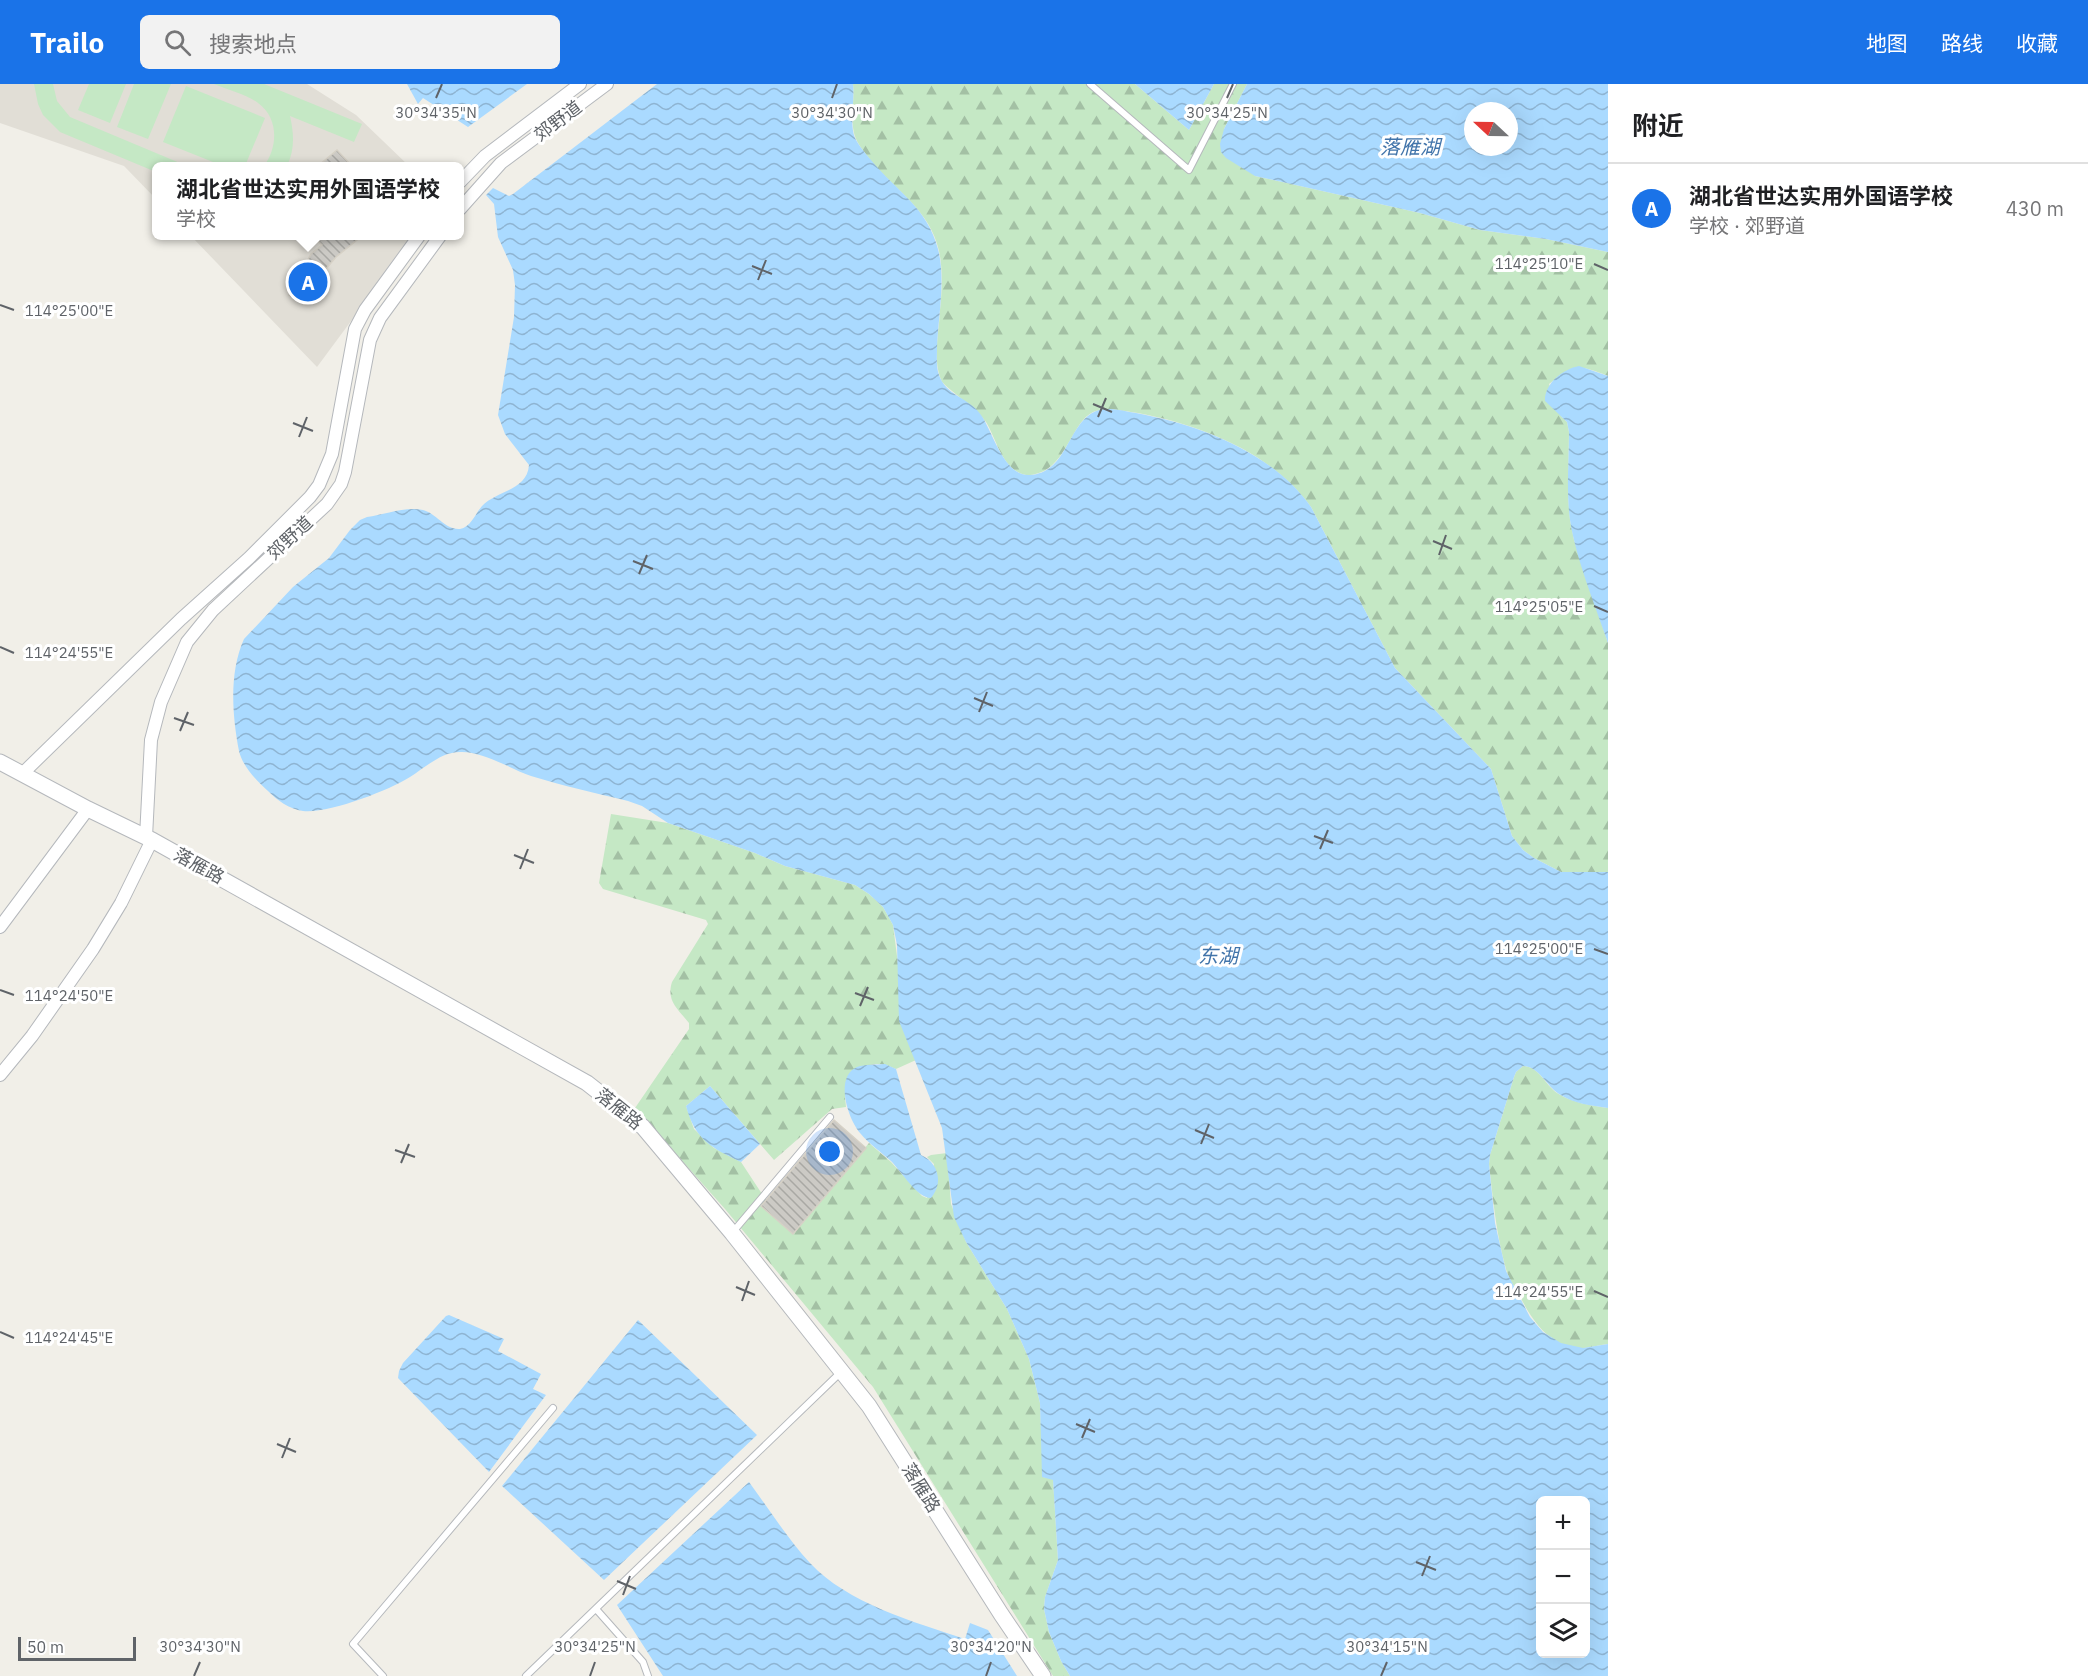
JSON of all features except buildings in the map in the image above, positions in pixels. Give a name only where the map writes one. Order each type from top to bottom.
[{"type":"street","points":[[464,177],[485,156],[580,84]]},
{"type":"street","name":"郊野道","points":[[464,204],[501,164],[607,84]]},
{"type":"street","points":[[22,774],[165,634],[249,558],[310,497],[319,485],[332,454],[355,329],[365,310],[416,240]]},
{"type":"street","name":"郊野道","points":[[0,1075],[32,1036],[122,903],[149,838],[151,740],[161,702],[187,642],[213,610],[334,495],[345,472],[373,330],[437,240]]},
{"type":"street","name":"落雁路","points":[[0,762],[88,809],[149,838],[587,1083],[643,1127],[732,1233],[869,1406],[1043,1676]]},
{"type":"street","points":[[0,927],[88,809]]},
{"type":"lane","points":[[1090,84],[1189,170],[1233,84]]},
{"type":"lane","points":[[732,1233],[830,1117]]},
{"type":"lane","points":[[526,1676],[841,1371]]},
{"type":"lane","points":[[383,1676],[353,1644],[553,1408]]},
{"type":"lane","points":[[596,1609],[643,1662],[648,1676]]},
{"type":"shaded area","points":[[0,84],[307,84],[356,115],[405,162],[152,162],[152,195],[124,166],[0,123]]},
{"type":"shaded area","points":[[195,240],[411,240],[317,367]]},
{"type":"green space","points":[[34,84],[53,84],[57,101],[70,117],[177,162],[152,162],[152,170],[60,132],[43,115]]},
{"type":"green space","points":[[89,84],[126,84],[110,123],[78,110]]},
{"type":"green space","points":[[134,84],[171,84],[148,139],[117,127]]},
{"type":"green space","points":[[214,84],[264,84],[362,124],[354,142],[290,116],[293,141],[288,162],[266,162],[274,142],[270,116],[258,103]]},
{"type":"green space","points":[[853,84],[1135,84],[1189,130],[1214,84],[1247,84],[1224,129],[1255,176],[1420,213],[1480,230],[1546,239],[1608,252],[1608,376],[1589,369],[1577,368],[1549,384],[1561,416],[1567,422],[1569,432],[1568,496],[1574,540],[1608,643],[1608,872],[1561,872],[1523,850],[1512,836],[1491,769],[1395,668],[1311,507],[1277,471],[1234,444],[1187,425],[1138,413],[1104,409],[1086,417],[1059,458],[1044,471],[1026,475],[1011,467],[982,417],[942,382],[937,365],[942,288],[941,265],[935,237],[920,212],[871,161],[857,142],[853,126]]},
{"type":"green space","points":[[186,86],[265,118],[247,162],[213,162],[163,142]]},
{"type":"green space","points":[[611,814],[668,823],[755,853],[785,866],[855,885],[883,907],[893,925],[908,1042],[916,1060],[896,1069],[876,1064],[854,1073],[848,1078],[846,1107],[832,1109],[774,1160],[710,1086],[686,1106],[694,1129],[714,1148],[741,1162],[766,1200],[761,1206],[793,1233],[869,1143],[891,1162],[922,1196],[927,1198],[934,1164],[927,1157],[947,1153],[951,1204],[966,1242],[1007,1309],[1029,1359],[1040,1403],[1043,1477],[1053,1479],[1058,1560],[1045,1597],[1044,1609],[1049,1632],[1070,1676],[1053,1676],[873,1387],[725,1209],[635,1108],[689,1029],[689,1023],[672,1000],[672,982],[708,924],[706,920],[603,889],[599,883]]},
{"type":"green space","points":[[1523,1066],[1534,1069],[1557,1093],[1569,1099],[1608,1108],[1608,1344],[1576,1348],[1556,1341],[1534,1320],[1507,1272],[1497,1230],[1489,1164],[1514,1077]]},
{"type":"water","points":[[407,84],[527,84],[468,127],[423,98],[418,104]]},
{"type":"water","name":"东湖","points":[[657,84],[853,84],[852,126],[855,138],[881,171],[919,211],[933,234],[938,249],[941,273],[937,348],[939,375],[942,382],[952,392],[981,415],[1000,452],[1013,469],[1021,474],[1030,475],[1051,467],[1084,420],[1092,413],[1102,409],[1136,413],[1185,425],[1233,444],[1255,456],[1295,488],[1311,507],[1395,668],[1491,769],[1512,836],[1523,850],[1561,872],[1608,872],[1608,1108],[1570,1100],[1554,1091],[1534,1070],[1523,1066],[1514,1077],[1489,1164],[1495,1223],[1506,1271],[1530,1317],[1543,1332],[1561,1343],[1583,1348],[1608,1344],[1608,1676],[1070,1676],[1049,1632],[1044,1609],[1045,1597],[1058,1560],[1053,1480],[1042,1477],[1040,1403],[1029,1359],[1007,1309],[966,1242],[954,1217],[942,1128],[899,1021],[897,945],[893,925],[883,907],[855,885],[785,866],[755,853],[668,823],[642,806],[628,801],[531,776],[470,753],[448,754],[387,789],[342,805],[314,811],[298,810],[284,804],[250,773],[239,751],[233,694],[236,665],[244,639],[293,587],[329,558],[360,520],[395,511],[416,509],[428,512],[455,529],[464,528],[482,506],[517,485],[527,474],[529,465],[505,434],[498,415],[514,317],[515,285],[513,270],[498,237],[494,204],[486,195],[493,188],[509,196]]},
{"type":"water","points":[[1135,84],[1214,84],[1189,130]]},
{"type":"water","name":"落雁湖","points":[[1247,84],[1608,84],[1608,252],[1546,239],[1480,230],[1420,213],[1255,176],[1226,158],[1221,152],[1220,144],[1224,129]]},
{"type":"water","points":[[1579,366],[1608,376],[1608,643],[1581,566],[1570,520],[1567,422],[1545,401],[1551,383],[1567,370]]},
{"type":"water","points":[[885,1064],[896,1069],[921,1155],[927,1158],[935,1168],[938,1180],[931,1198],[920,1194],[915,1189],[891,1161],[864,1137],[851,1118],[845,1098],[846,1080],[850,1072],[860,1066]]},
{"type":"water","points":[[710,1086],[760,1144],[741,1162],[706,1141],[694,1127],[690,1118],[686,1106]]},
{"type":"water","points":[[449,1315],[504,1339],[498,1351],[541,1374],[533,1389],[546,1395],[489,1472],[398,1378],[403,1363]]},
{"type":"water","points":[[638,1320],[757,1435],[604,1580],[502,1486]]},
{"type":"water","points":[[749,1482],[794,1544],[825,1577],[882,1610],[924,1626],[965,1639],[970,1623],[988,1630],[1017,1676],[663,1676],[617,1605]]},
{"type":"place","name":"湖北省世达实用外国语学校","points":[[308,282]]}]
